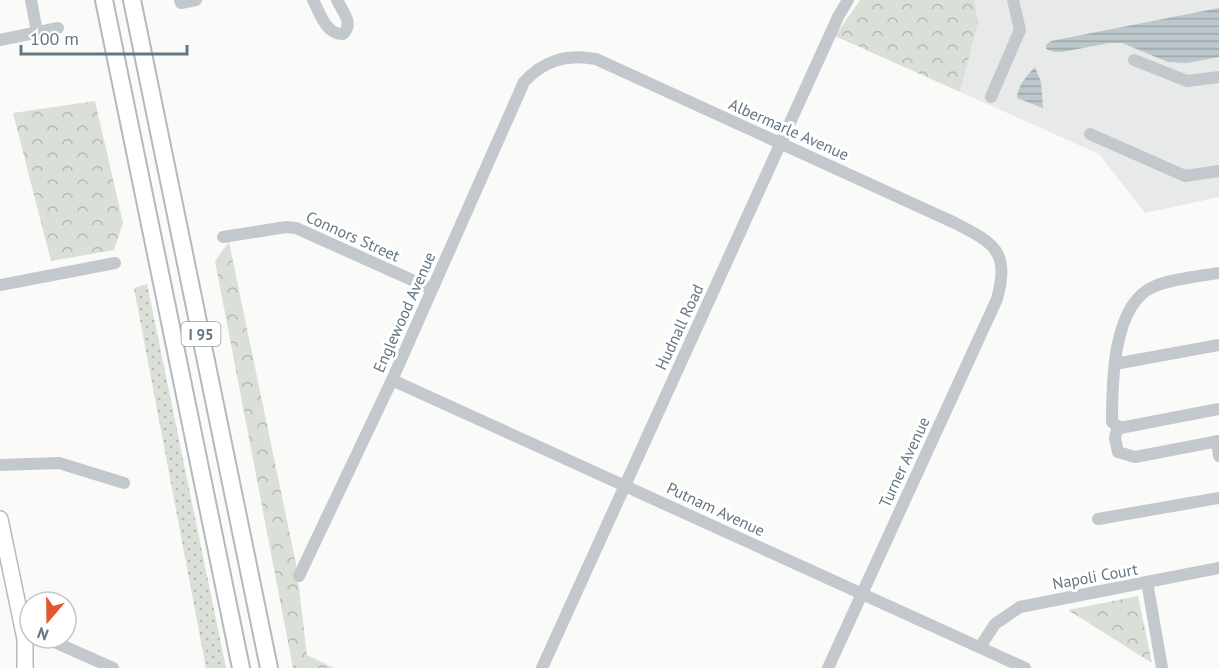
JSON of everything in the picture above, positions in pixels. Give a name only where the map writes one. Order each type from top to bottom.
[{"type":"highway","name":"I 95","points":[[104,0],[241,668]]},
{"type":"highway","name":"I 95","points":[[132,0],[269,668]]},
{"type":"main road","points":[[0,519],[18,605]]},
{"type":"main road","points":[[25,650],[25,668]]},
{"type":"street","points":[[31,0],[38,32]]},
{"type":"street","points":[[181,2],[196,0]]},
{"type":"street","points":[[313,0],[330,32],[335,35],[343,34],[348,30],[348,22],[337,0]]},
{"type":"street","name":"Hudnall Road","points":[[542,668],[838,17],[848,0]]},
{"type":"street","points":[[991,97],[1020,30],[1013,0]]},
{"type":"street","points":[[0,40],[58,28]]},
{"type":"street","name":"Albermarle Avenue","points":[[544,64],[567,57],[596,59],[985,238],[999,255],[1002,267]]},
{"type":"street","points":[[1134,60],[1187,81],[1219,76]]},
{"type":"street","name":"Englewood Avenue","points":[[298,576],[393,380],[524,82],[544,64]]},
{"type":"street","points":[[1090,134],[1185,176],[1219,171]]},
{"type":"street","name":"Connors Street","points":[[223,237],[286,227],[296,228],[432,289]]},
{"type":"street","points":[[0,285],[115,263]]},
{"type":"street","name":"Turner Avenue","points":[[828,668],[996,298],[1001,284],[1002,267]]},
{"type":"street","points":[[1219,273],[1155,285],[1140,296],[1128,314],[1119,338],[1112,378],[1112,422],[1120,428],[1219,409]]},
{"type":"street","points":[[1115,364],[1219,345]]},
{"type":"street","name":"Putnam Avenue","points":[[393,380],[1025,668]]},
{"type":"street","points":[[1118,426],[1115,438],[1118,452],[1135,457],[1218,441],[1219,456]]},
{"type":"street","points":[[0,465],[58,463],[124,483]]},
{"type":"street","points":[[1098,519],[1219,498]]},
{"type":"street","points":[[1147,582],[1219,568]]},
{"type":"street","name":"Napoli Court","points":[[980,647],[995,624],[1020,607],[1147,582],[1162,668]]},
{"type":"street","points":[[72,650],[113,668]]},
{"type":"shaded area","points":[[973,0],[1219,0],[1219,197],[1145,213],[1099,154],[960,92],[977,23]]},
{"type":"shaded area","points":[[1219,8],[1219,57],[1187,63],[1168,62],[1122,43],[1109,43],[1062,52],[1046,49],[1046,45],[1051,41]]},
{"type":"shaded area","points":[[1035,67],[1041,82],[1043,108],[1017,98],[1021,85]]},
{"type":"green space","points":[[860,0],[974,0],[978,22],[960,92],[835,36]]},
{"type":"green space","points":[[95,101],[123,223],[114,250],[51,261],[13,113]]},
{"type":"green space","points":[[229,242],[296,564],[307,655],[334,668],[293,668],[215,261]]},
{"type":"green space","points":[[147,284],[226,668],[206,668],[134,288]]},
{"type":"green space","points":[[1138,596],[1152,663],[1068,610]]}]
